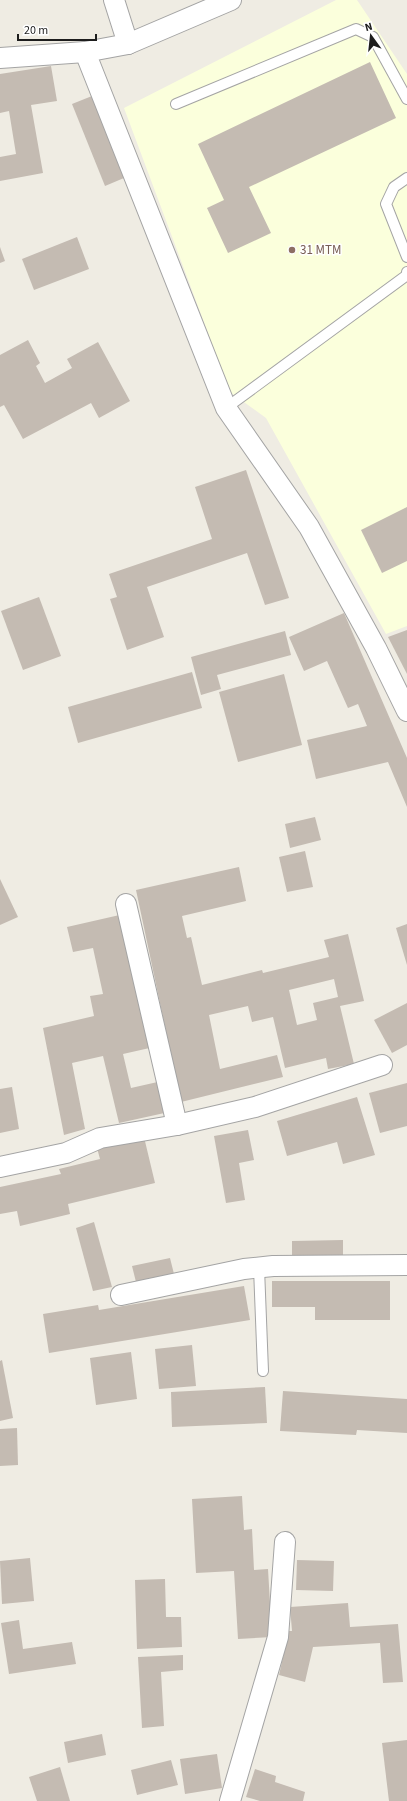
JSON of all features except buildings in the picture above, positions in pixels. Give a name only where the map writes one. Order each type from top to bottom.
[{"type":"street","points":[[114,0],[128,44]]},
{"type":"street","points":[[0,58],[85,52],[128,44],[232,0]]},
{"type":"street","points":[[85,52],[226,408],[309,527],[376,648],[407,711]]},
{"type":"street","points":[[126,904],[177,1125]]},
{"type":"street","points":[[0,1167],[66,1153],[100,1138],[177,1125],[255,1107],[382,1065]]},
{"type":"street","points":[[121,1295],[273,1266],[407,1265]]},
{"type":"street","points":[[230,1801],[278,1637],[285,1542]]},
{"type":"lane","points":[[176,104],[356,29],[374,37],[407,99]]},
{"type":"lane","points":[[407,178],[394,187],[386,204],[407,257]]},
{"type":"lane","points":[[226,408],[380,296],[407,275],[407,272]]},
{"type":"lane","points":[[259,1268],[264,1371]]},
{"type":"shaded area","name":"31 MTM","points":[[336,0],[357,0],[407,74],[407,626],[386,634],[266,418],[230,392],[124,108]]},
{"type":"place","name":"31 MTM","points":[[292,250]]}]
